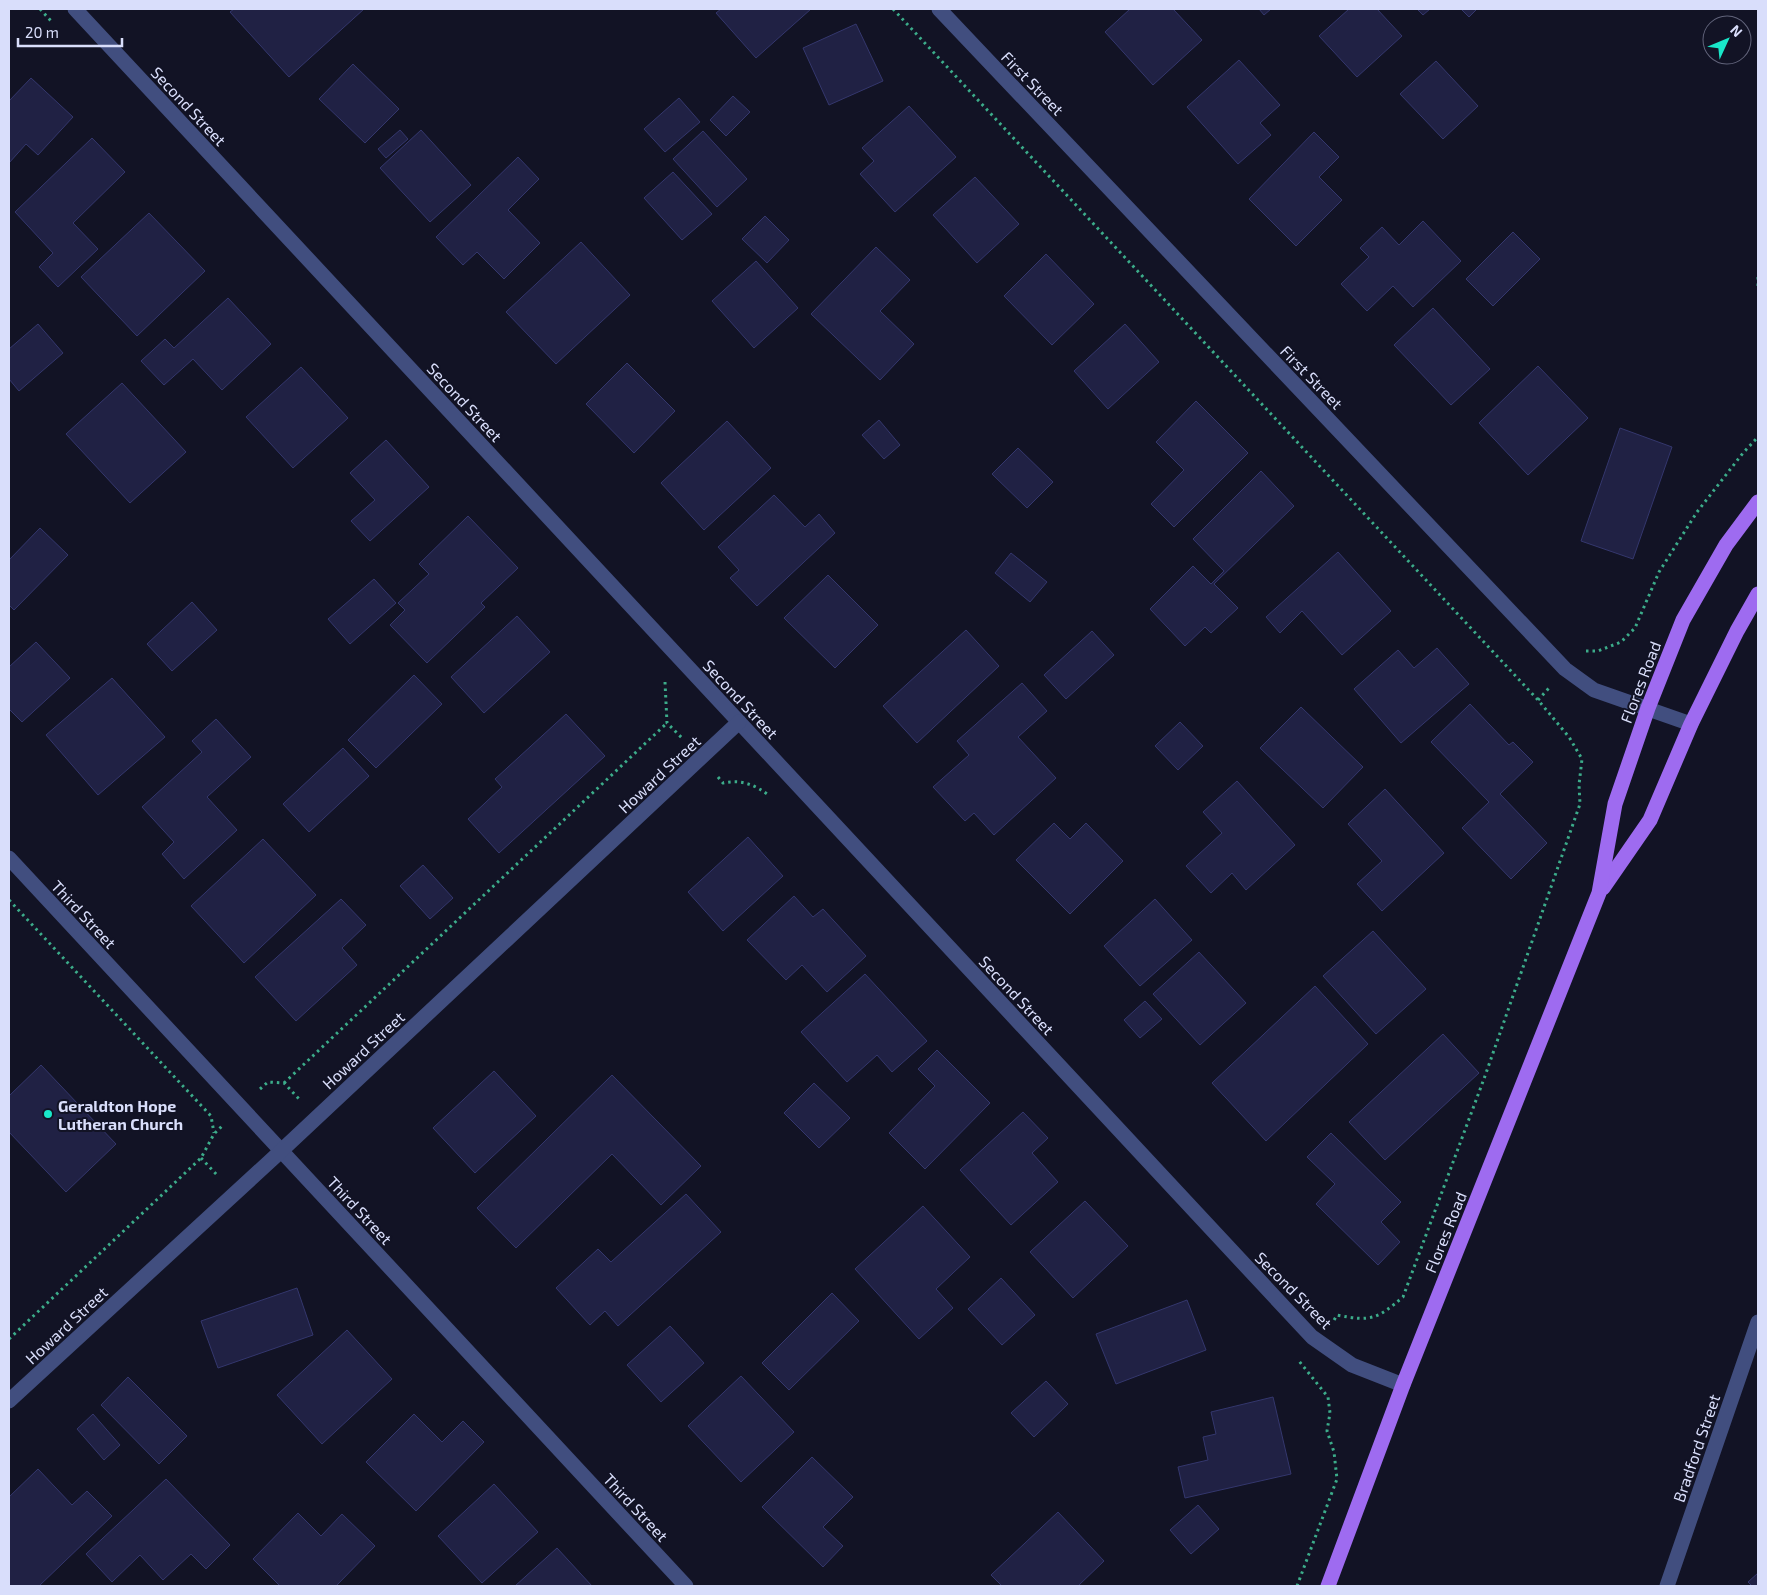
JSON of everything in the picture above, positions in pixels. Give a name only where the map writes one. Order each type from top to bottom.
[{"type":"main road","name":"Flores Road","points":[[1328,1586],[1403,1385],[1599,893],[1615,804],[1648,708],[1683,620],[1726,545],[1758,502]]},
{"type":"main road","name":"Flores Road","points":[[1599,893],[1650,820],[1690,724],[1758,594]]},
{"type":"street","name":"Second Street","points":[[75,9],[1312,1337],[1352,1364],[1403,1385]]},
{"type":"street","name":"First Street","points":[[939,9],[1565,669],[1594,690],[1690,724]]},
{"type":"street","name":"Howard Street","points":[[9,1401],[281,1151],[739,722]]},
{"type":"street","name":"Third Street","points":[[9,858],[686,1586]]},
{"type":"street","name":"Bradford Street","points":[[1667,1586],[1758,1322]]},
{"type":"path","points":[[893,9],[1538,700],[1569,737],[1582,758],[1579,785],[1580,804],[1482,1085],[1403,1297],[1383,1314],[1360,1320],[1337,1315],[1334,1321]]},
{"type":"path","points":[[1758,277],[1758,290]]},
{"type":"path","points":[[1579,651],[1598,651],[1621,642],[1635,628],[1659,572],[1697,512],[1743,453],[1758,437]]},
{"type":"path","points":[[669,678],[665,681],[668,723],[680,736]]},
{"type":"path","points":[[284,1083],[668,723]]},
{"type":"path","points":[[9,900],[210,1116],[214,1134]]},
{"type":"path","points":[[260,1089],[268,1082],[284,1083],[295,1094]]},
{"type":"path","points":[[9,1339],[201,1158],[214,1134],[221,1127]]},
{"type":"path","points":[[201,1158],[215,1172]]},
{"type":"path","points":[[1297,1586],[1337,1479],[1334,1452],[1327,1431],[1330,1414],[1328,1397],[1300,1362]]},
{"type":"building","points":[[234,9],[364,9],[289,77],[230,12]]},
{"type":"building","points":[[721,9],[811,9],[756,58],[716,13]]},
{"type":"building","points":[[1130,9],[1173,9],[1202,40],[1153,85],[1105,32]]},
{"type":"building","points":[[1259,9],[1271,9],[1264,15]]},
{"type":"building","points":[[1349,9],[1377,9],[1402,36],[1357,77],[1319,36]]},
{"type":"building","points":[[1417,9],[1430,9],[1423,15]]},
{"type":"building","points":[[1461,9],[1477,9],[1469,17]]},
{"type":"building","points":[[856,24],[883,81],[829,105],[803,48]]},
{"type":"building","points":[[1239,60],[1280,105],[1260,123],[1271,135],[1238,164],[1187,107]]},
{"type":"building","points":[[1436,61],[1478,106],[1443,139],[1400,94]]},
{"type":"building","points":[[353,64],[399,109],[365,143],[319,99]]},
{"type":"building","points":[[31,78],[73,117],[38,155],[26,144],[9,163],[9,101]]},
{"type":"building","points":[[733,96],[750,112],[726,136],[710,120]]},
{"type":"building","points":[[679,98],[700,122],[665,152],[644,129]]},
{"type":"building","points":[[909,106],[956,157],[895,212],[860,174],[874,161],[862,148]]},
{"type":"building","points":[[400,130],[408,139],[386,158],[378,149]]},
{"type":"building","points":[[421,130],[471,185],[430,222],[380,168]]},
{"type":"building","points":[[703,131],[747,179],[717,207],[673,159]]},
{"type":"building","points":[[1314,132],[1339,157],[1319,177],[1342,200],[1296,246],[1249,199]]},
{"type":"building","points":[[92,138],[125,172],[73,223],[98,249],[58,287],[39,267],[53,253],[15,212]]},
{"type":"building","points":[[518,157],[539,179],[508,210],[540,243],[504,279],[477,252],[463,265],[436,237]]},
{"type":"building","points":[[673,172],[712,214],[682,240],[644,198]]},
{"type":"building","points":[[975,177],[1019,224],[977,263],[933,215]]},
{"type":"building","points":[[149,213],[205,271],[137,336],[81,277]]},
{"type":"building","points":[[765,216],[789,240],[767,263],[742,239]]},
{"type":"building","points":[[1423,221],[1461,261],[1413,307],[1393,286],[1367,311],[1341,284],[1369,257],[1360,248],[1382,227],[1399,245]]},
{"type":"building","points":[[1513,232],[1540,259],[1493,306],[1466,279]]},
{"type":"building","points":[[581,242],[630,295],[556,364],[506,312]]},
{"type":"building","points":[[876,247],[910,280],[880,311],[914,344],[880,380],[811,314]]},
{"type":"building","points":[[1046,254],[1094,304],[1052,345],[1004,296]]},
{"type":"building","points":[[756,261],[798,308],[754,348],[712,301]]},
{"type":"building","points":[[228,298],[271,344],[222,390],[193,359],[164,385],[141,361],[165,339],[174,348]]},
{"type":"building","points":[[1433,308],[1490,369],[1451,405],[1394,345]]},
{"type":"building","points":[[38,324],[63,353],[19,391],[9,379],[9,349]]},
{"type":"building","points":[[1125,324],[1159,362],[1108,409],[1074,371]]},
{"type":"building","points":[[627,363],[675,411],[634,453],[586,404]]},
{"type":"building","points":[[1538,366],[1588,418],[1528,475],[1479,423]]},
{"type":"building","points":[[301,367],[348,418],[293,468],[246,417]]},
{"type":"building","points":[[122,383],[186,452],[130,503],[66,434]]},
{"type":"building","points":[[1196,401],[1248,453],[1174,527],[1151,504],[1184,470],[1156,442]]},
{"type":"building","points":[[879,420],[900,445],[884,459],[862,435]]},
{"type":"building","points":[[727,421],[771,468],[704,530],[661,483]]},
{"type":"building","points":[[1620,428],[1672,447],[1633,559],[1581,541]]},
{"type":"building","points":[[386,440],[429,487],[370,541],[351,521],[375,500],[350,473]]},
{"type":"building","points":[[1018,448],[1053,482],[1027,508],[992,474]]},
{"type":"building","points":[[1261,471],[1294,506],[1214,584],[1238,608],[1211,633],[1205,627],[1185,646],[1150,609],[1193,566],[1211,584],[1224,571],[1193,539]]},
{"type":"building","points":[[774,495],[805,527],[819,514],[835,533],[757,606],[730,578],[739,570],[718,547]]},
{"type":"building","points":[[468,516],[518,568],[481,603],[485,607],[427,663],[390,625],[405,610],[398,603],[429,574],[419,564]]},
{"type":"building","points":[[40,528],[68,555],[14,610],[9,605],[9,560]]},
{"type":"building","points":[[1338,552],[1391,611],[1342,655],[1302,611],[1280,633],[1266,617]]},
{"type":"building","points":[[1011,553],[1047,582],[1030,602],[995,573]]},
{"type":"building","points":[[828,575],[878,625],[835,668],[784,618]]},
{"type":"building","points":[[374,579],[396,603],[350,644],[328,619]]},
{"type":"building","points":[[192,602],[217,630],[172,671],[147,644]]},
{"type":"building","points":[[517,616],[550,652],[484,713],[451,677]]},
{"type":"building","points":[[966,630],[999,666],[917,743],[883,706]]},
{"type":"building","points":[[1092,631],[1114,655],[1066,699],[1044,675]]},
{"type":"building","points":[[36,642],[70,678],[22,722],[9,709],[9,667]]},
{"type":"building","points":[[1437,648],[1469,684],[1401,743],[1354,689],[1398,650],[1414,668]]},
{"type":"building","points":[[414,675],[442,704],[376,768],[348,740]]},
{"type":"building","points":[[112,678],[165,737],[98,795],[46,735]]},
{"type":"building","points":[[1022,683],[1047,711],[1018,737],[1056,778],[994,835],[974,813],[965,821],[933,787],[969,755],[957,741]]},
{"type":"building","points":[[1470,704],[1509,745],[1513,742],[1533,762],[1500,794],[1547,843],[1511,879],[1462,828],[1489,802],[1431,742]]},
{"type":"building","points":[[1301,707],[1363,767],[1323,808],[1260,748]]},
{"type":"building","points":[[566,714],[605,756],[499,853],[468,819],[502,787],[495,779]]},
{"type":"building","points":[[216,719],[251,757],[207,797],[237,830],[184,879],[162,854],[174,842],[142,807],[202,752],[192,741]]},
{"type":"building","points":[[1180,722],[1203,746],[1178,770],[1155,746]]},
{"type":"building","points":[[343,748],[369,776],[309,832],[283,804]]},
{"type":"building","points":[[1237,781],[1295,845],[1246,890],[1232,873],[1211,893],[1186,866],[1222,833],[1203,812]]},
{"type":"building","points":[[1385,789],[1444,853],[1382,911],[1357,884],[1382,861],[1348,824]]},
{"type":"building","points":[[1054,823],[1070,839],[1086,823],[1123,861],[1070,914],[1016,860]]},
{"type":"building","points":[[748,837],[783,876],[723,931],[688,892]]},
{"type":"building","points":[[263,839],[316,895],[244,963],[191,906]]},
{"type":"building","points":[[423,865],[453,898],[430,919],[400,886]]},
{"type":"building","points":[[794,896],[813,917],[823,909],[866,956],[827,992],[802,965],[786,980],[747,940]]},
{"type":"building","points":[[341,899],[366,925],[342,948],[357,965],[296,1021],[255,977]]},
{"type":"building","points":[[1155,899],[1192,940],[1140,986],[1104,946]]},
{"type":"building","points":[[1373,931],[1426,989],[1376,1034],[1323,976]]},
{"type":"building","points":[[1199,952],[1246,1003],[1200,1045],[1153,994]]},
{"type":"building","points":[[865,974],[927,1041],[892,1072],[877,1055],[847,1082],[801,1032]]},
{"type":"building","points":[[1315,986],[1368,1044],[1266,1141],[1212,1083]]},
{"type":"building","points":[[1145,1001],[1162,1019],[1140,1038],[1124,1020]]},
{"type":"building","points":[[1443,1034],[1479,1073],[1385,1160],[1349,1122]]},
{"type":"building","points":[[937,1050],[990,1103],[925,1169],[889,1133],[935,1086],[918,1069]]},
{"type":"building","name":"Geraldton Hope Lutheran Church","points":[[41,1065],[116,1144],[66,1192],[9,1132],[9,1096]]},
{"type":"building","points":[[494,1071],[536,1116],[475,1173],[433,1128]]},
{"type":"building","points":[[612,1075],[701,1166],[661,1205],[612,1154],[516,1248],[477,1208]]},
{"type":"building","points":[[814,1083],[850,1118],[819,1148],[784,1113]]},
{"type":"building","points":[[1023,1112],[1048,1138],[1032,1153],[1058,1182],[1011,1225],[960,1170]]},
{"type":"building","points":[[1331,1133],[1401,1202],[1381,1222],[1400,1242],[1378,1265],[1316,1204],[1335,1184],[1307,1157]]},
{"type":"building","points":[[686,1194],[721,1232],[618,1326],[605,1311],[590,1325],[556,1288],[598,1249],[611,1262]]},
{"type":"building","points":[[1085,1201],[1128,1246],[1073,1298],[1030,1252]]},
{"type":"building","points":[[923,1206],[970,1257],[936,1289],[953,1308],[919,1339],[855,1269]]},
{"type":"building","points":[[1001,1278],[1035,1315],[1002,1345],[968,1309]]},
{"type":"building","points":[[297,1288],[313,1335],[218,1368],[201,1321]]},
{"type":"building","points":[[832,1293],[859,1321],[789,1390],[762,1363]]},
{"type":"building","points":[[1187,1300],[1206,1350],[1116,1384],[1096,1334]]},
{"type":"building","points":[[670,1326],[704,1363],[661,1402],[627,1365]]},
{"type":"building","points":[[347,1330],[392,1379],[322,1444],[277,1395]]},
{"type":"building","points":[[741,1376],[794,1432],[741,1482],[688,1426]]},
{"type":"building","points":[[128,1377],[187,1436],[159,1464],[101,1405]]},
{"type":"building","points":[[1046,1381],[1068,1404],[1034,1437],[1011,1413]]},
{"type":"building","points":[[1273,1397],[1291,1474],[1185,1498],[1178,1467],[1208,1460],[1203,1437],[1216,1434],[1211,1412]]},
{"type":"building","points":[[93,1414],[120,1445],[104,1460],[77,1429]]},
{"type":"building","points":[[414,1414],[442,1442],[463,1421],[484,1442],[416,1511],[366,1462]]},
{"type":"building","points":[[812,1457],[853,1497],[823,1527],[843,1546],[823,1567],[762,1507]]},
{"type":"building","points":[[38,1469],[72,1505],[87,1491],[112,1516],[39,1586],[9,1586],[9,1497]]},
{"type":"building","points":[[166,1479],[230,1545],[206,1569],[191,1554],[163,1580],[140,1555],[112,1582],[86,1554]]},
{"type":"building","points":[[494,1484],[538,1532],[482,1583],[438,1536]]},
{"type":"building","points":[[1198,1505],[1219,1529],[1191,1554],[1170,1530]]},
{"type":"building","points":[[1058,1512],[1104,1561],[1078,1586],[1002,1586],[991,1575]]},
{"type":"building","points":[[298,1513],[321,1536],[342,1514],[375,1546],[336,1586],[280,1586],[253,1559]]},
{"type":"building","points":[[557,1548],[592,1586],[515,1586]]},
{"type":"building","points":[[1758,1573],[1758,1586],[1752,1586],[1748,1582]]},
{"type":"place","name":"Geraldton Hope Lutheran Church","points":[[48,1114]]}]
